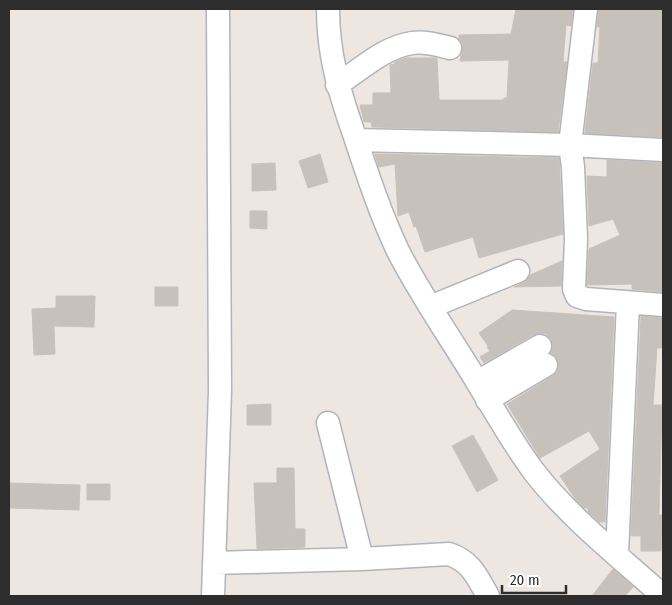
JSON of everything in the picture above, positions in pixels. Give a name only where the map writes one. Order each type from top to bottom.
[{"type":"street","points":[[213,596],[220,391],[218,9]]},
{"type":"street","points":[[328,9],[328,25],[337,85],[382,213],[398,251],[430,307],[535,473],[567,509],[663,596]]},
{"type":"street","points":[[586,9],[570,144],[573,167],[576,240],[574,289],[577,296],[586,299],[663,305]]},
{"type":"street","points":[[337,85],[379,57],[398,47],[412,43],[427,43],[450,48]]},
{"type":"street","points":[[356,140],[570,144],[663,150]]},
{"type":"street","points":[[430,307],[518,271]]},
{"type":"street","points":[[617,554],[628,303]]},
{"type":"street","points":[[482,391],[543,356]]},
{"type":"street","points":[[328,423],[362,559]]},
{"type":"street","points":[[214,563],[362,559],[450,554],[461,558],[471,566],[488,596]]},
{"type":"building","points":[[516,9],[573,9],[571,26],[566,25],[563,62],[567,62],[558,132],[372,127],[371,122],[364,122],[360,105],[373,105],[373,93],[391,93],[390,65],[405,58],[437,58],[439,100],[504,100],[504,98],[507,98],[509,60],[460,61],[463,45],[459,35],[511,34]]},
{"type":"building","points":[[599,9],[663,9],[663,137],[585,133],[593,63],[598,63],[600,27],[597,27]]},
{"type":"building","points":[[320,154],[328,182],[308,188],[299,161]]},
{"type":"building","points":[[375,154],[559,158],[563,234],[479,258],[473,237],[425,252],[409,212],[398,216],[395,164],[379,167]]},
{"type":"building","points":[[607,160],[663,163],[663,292],[632,289],[632,284],[587,285],[589,249],[620,235],[613,219],[589,226],[587,176],[607,177]]},
{"type":"building","points":[[275,163],[276,190],[252,191],[252,164]]},
{"type":"building","points":[[250,211],[267,211],[267,229],[250,228]]},
{"type":"building","points":[[562,261],[561,286],[514,287],[523,283],[530,275]]},
{"type":"building","points":[[155,287],[178,287],[178,306],[155,306]]},
{"type":"building","points":[[56,296],[95,296],[94,327],[54,326],[55,354],[34,355],[32,309],[56,308]]},
{"type":"building","points":[[512,310],[614,317],[605,522],[599,522],[588,512],[588,508],[584,508],[576,500],[560,476],[600,449],[589,431],[540,458],[507,404],[557,372],[559,364],[557,358],[551,353],[553,347],[551,339],[546,334],[540,333],[533,335],[484,363],[480,357],[490,351],[479,333]]},
{"type":"building","points":[[641,316],[663,318],[663,348],[657,348],[653,405],[662,405],[659,515],[662,515],[661,551],[641,551],[641,536],[631,536]]},
{"type":"building","points":[[271,404],[271,425],[247,425],[247,405]]},
{"type":"building","points":[[473,435],[498,480],[477,492],[452,446]]},
{"type":"building","points":[[277,468],[294,468],[295,529],[305,529],[305,547],[257,549],[254,483],[277,483]]},
{"type":"building","points":[[9,483],[80,485],[79,510],[9,508]]},
{"type":"building","points":[[87,484],[110,484],[110,500],[87,500]]},
{"type":"building","points":[[613,569],[633,587],[625,596],[592,596]]}]
